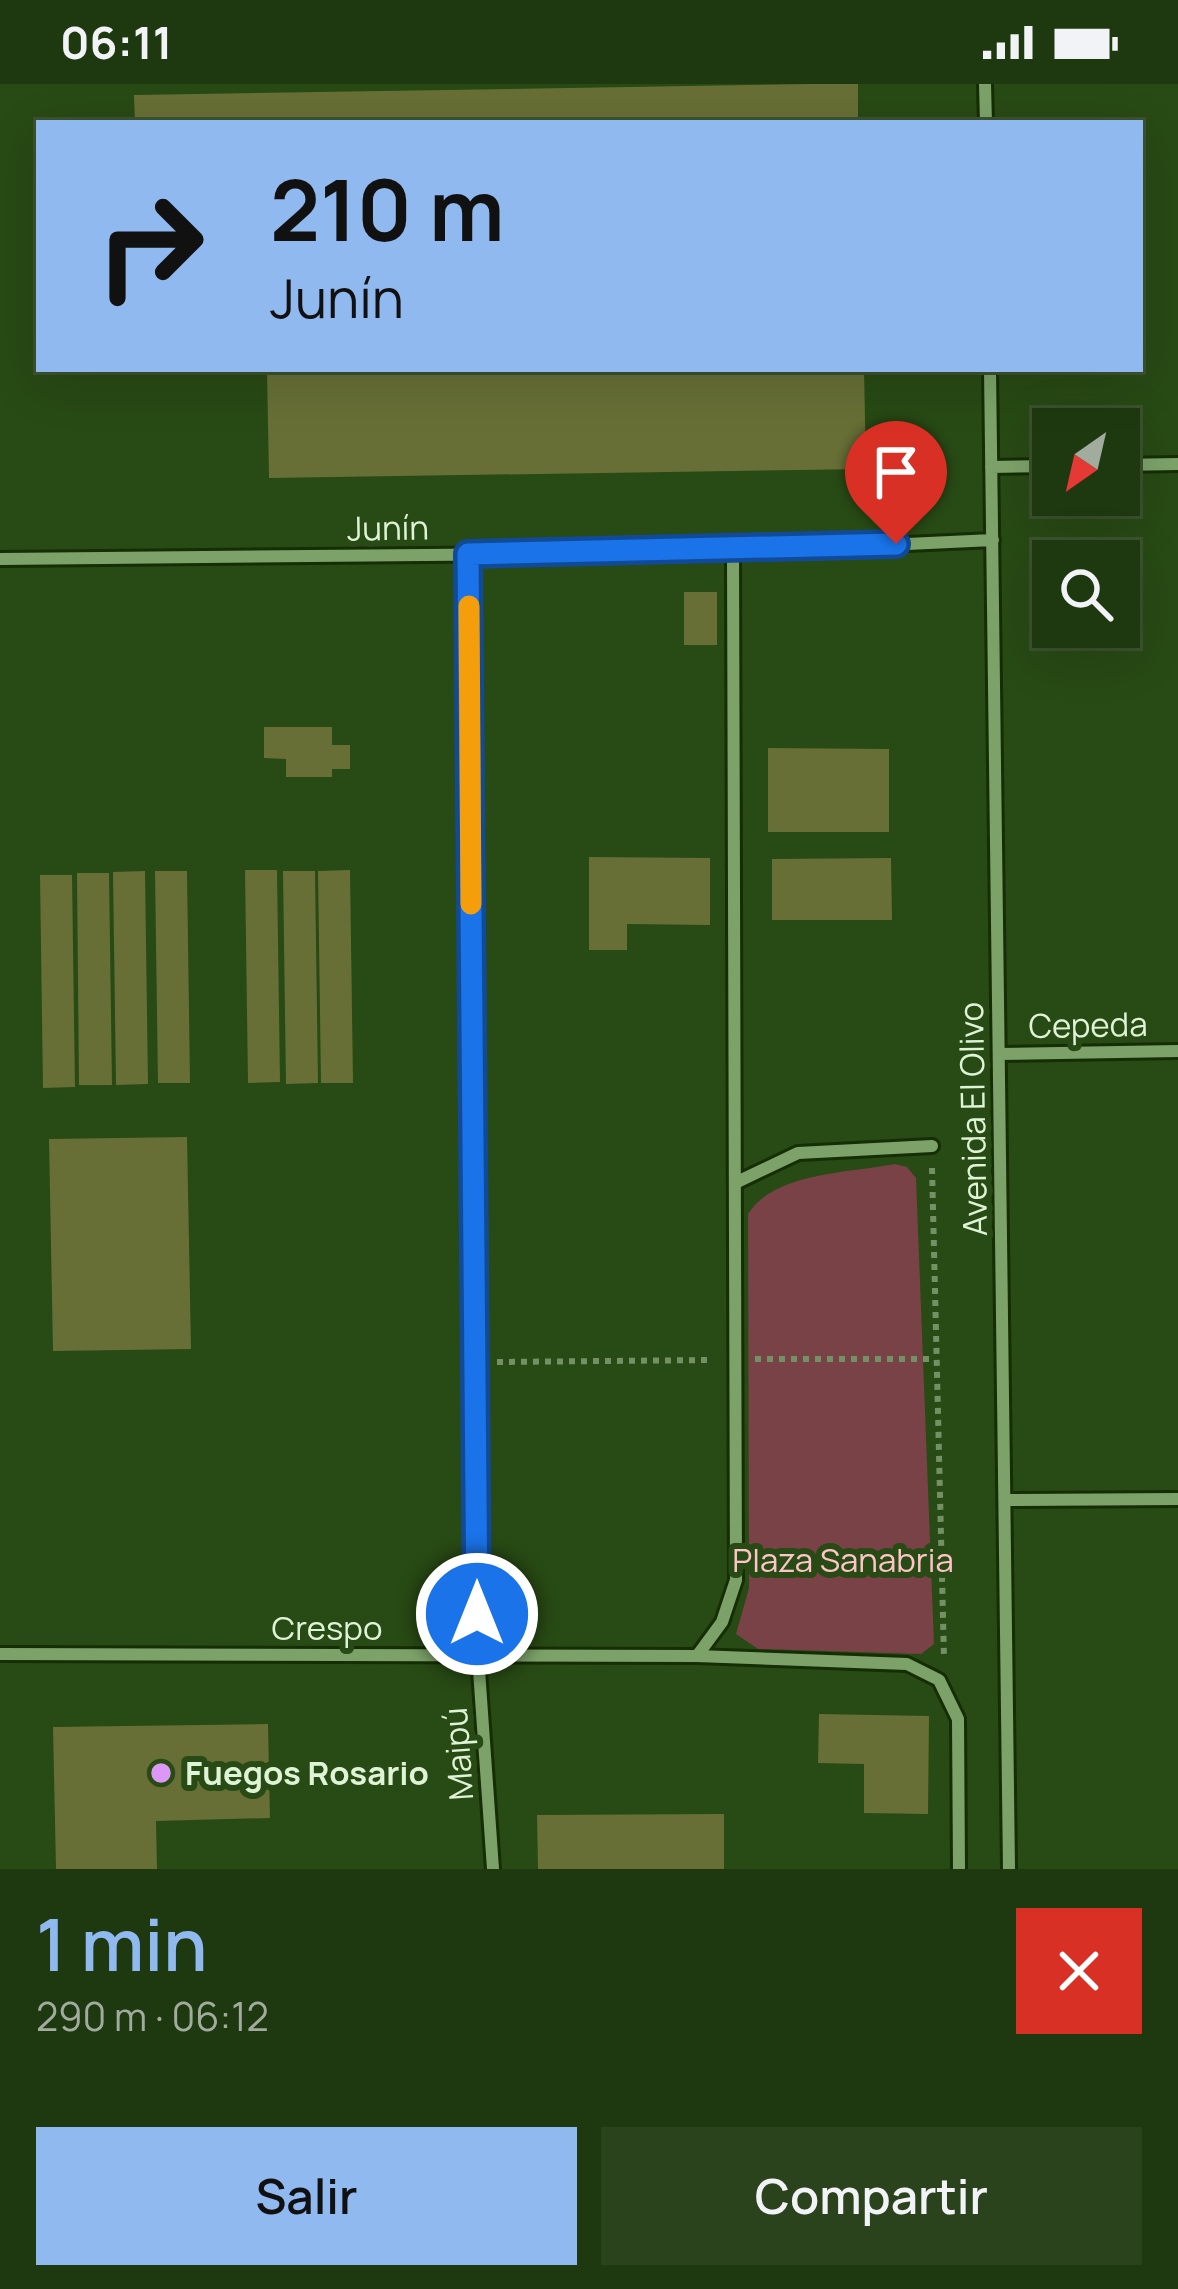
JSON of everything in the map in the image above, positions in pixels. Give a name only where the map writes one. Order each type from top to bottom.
[{"type":"street","points":[[985,84],[986,120]]},
{"type":"street","name":"Avenida El Olivo","points":[[990,372],[1010,1869]]},
{"type":"street","points":[[1140,465],[1178,464]]},
{"type":"street","points":[[992,467],[1032,466]]},
{"type":"street","name":"Junín","points":[[0,559],[734,551],[993,540]]},
{"type":"street","points":[[697,1656],[722,1622],[736,1580],[734,551]]},
{"type":"street","name":"Maipú","points":[[468,554],[478,1656],[493,1869]]},
{"type":"street","name":"Cepeda","points":[[999,1054],[1178,1051]]},
{"type":"street","points":[[735,1183],[798,1154],[932,1146]]},
{"type":"street","points":[[1005,1501],[1178,1499]]},
{"type":"street","name":"Crespo","points":[[0,1654],[697,1656],[907,1664],[939,1680]]},
{"type":"street","points":[[939,1680],[958,1719],[959,1869]]},
{"type":"path","points":[[932,1146],[946,1647],[939,1680]]},
{"type":"path","points":[[476,1362],[935,1359]]},
{"type":"green space","name":"Plaza Sanabria","points":[[895,1164],[907,1167],[916,1178],[934,1644],[921,1654],[758,1649],[736,1634],[749,1588],[748,1214],[760,1200],[794,1182]]},
{"type":"building","points":[[858,84],[858,120],[135,120],[134,95]]},
{"type":"building","points":[[267,372],[864,372],[866,469],[269,478]]},
{"type":"building","points":[[684,592],[717,592],[717,645],[684,645]]},
{"type":"building","points":[[264,727],[332,727],[332,745],[350,745],[350,769],[332,769],[332,777],[286,777],[286,759],[264,758]]},
{"type":"building","points":[[768,748],[889,749],[889,832],[768,832]]},
{"type":"building","points":[[589,857],[710,858],[710,925],[627,924],[627,950],[589,950]]},
{"type":"building","points":[[891,858],[892,920],[772,920],[772,859]]},
{"type":"building","points":[[245,870],[277,870],[280,1082],[248,1083]]},
{"type":"building","points":[[350,870],[353,1083],[321,1083],[318,871]]},
{"type":"building","points":[[145,871],[148,1084],[116,1085],[113,872]]},
{"type":"building","points":[[155,871],[187,871],[190,1083],[158,1083]]},
{"type":"building","points":[[283,871],[315,871],[318,1083],[286,1084]]},
{"type":"building","points":[[77,873],[109,873],[112,1085],[79,1085]]},
{"type":"building","points":[[40,875],[72,875],[75,1087],[43,1088]]},
{"type":"building","points":[[187,1137],[191,1349],[53,1351],[49,1139]]},
{"type":"building","points":[[819,1714],[929,1716],[928,1814],[864,1813],[864,1764],[818,1763]]},
{"type":"building","name":"Fuegos Rosario","points":[[268,1724],[270,1818],[156,1821],[157,1869],[56,1869],[53,1727]]},
{"type":"building","points":[[724,1814],[724,1869],[538,1869],[537,1815]]},
{"type":"slow traffic","points":[[469,606],[471,904]]},
{"type":"place","name":"Fuegos Rosario","points":[[161,1773]]},
{"type":"route","points":[[477,1614],[468,554],[896,544]]}]
